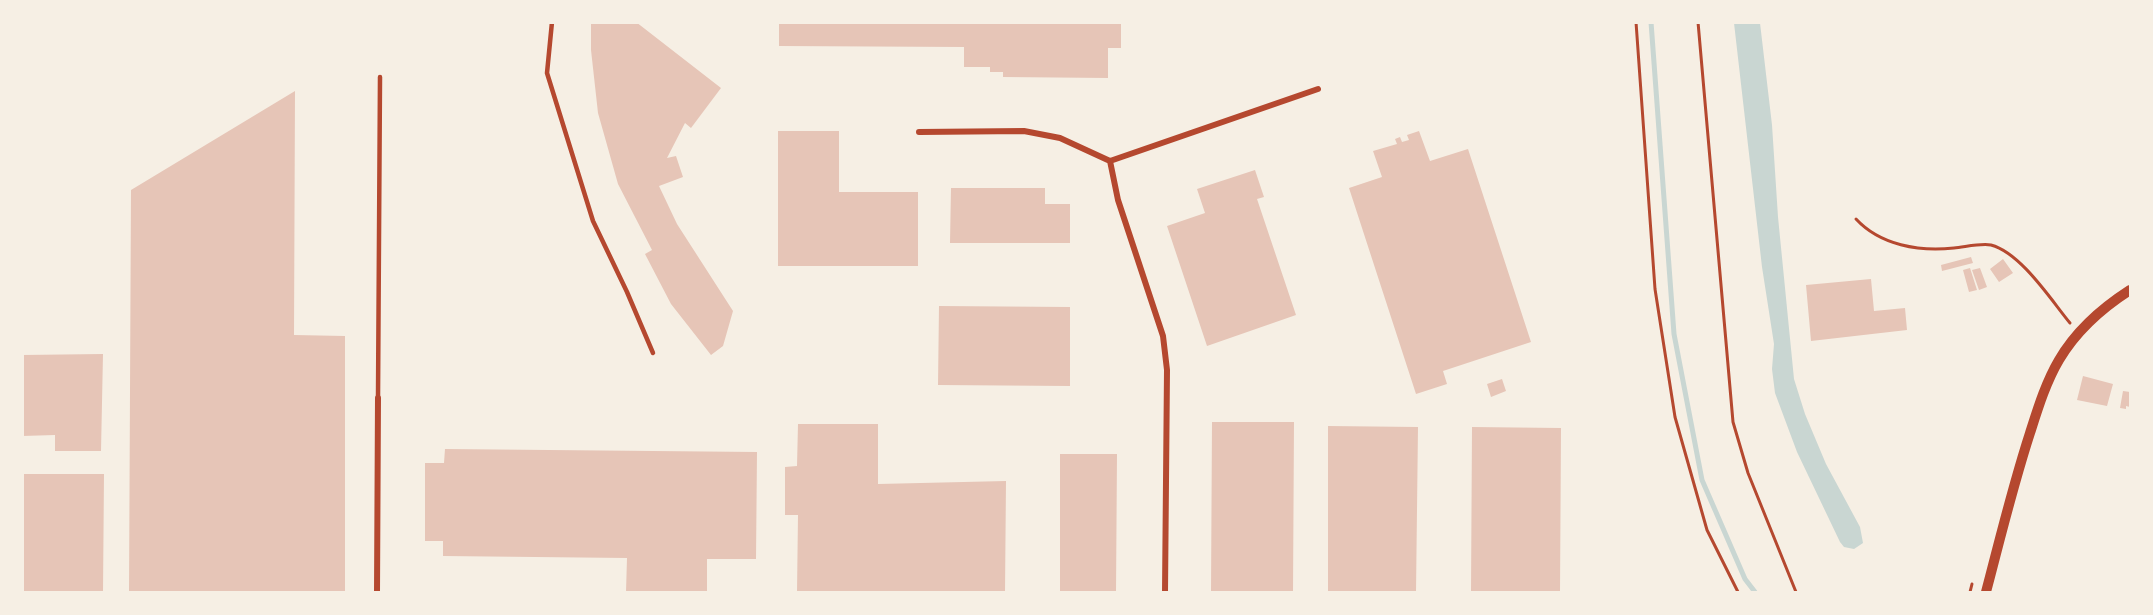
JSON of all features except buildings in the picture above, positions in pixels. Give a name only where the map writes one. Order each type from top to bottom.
[{"type":"street","points":[[919,132],[1024,131],[1060,138],[1110,162],[1318,89]]},
{"type":"street","points":[[1110,162],[1118,200],[1163,336],[1167,369],[1165,592]]},
{"type":"street","points":[[1986,592],[2018,468],[2043,393],[2059,360],[2079,333],[2099,313],[2130,290]]},
{"type":"street","points":[[377,592],[378,398]]},
{"type":"lane","points":[[552,22],[546,73],[593,221],[653,352]]},
{"type":"lane","points":[[378,398],[380,77]]},
{"type":"path","points":[[1636,22],[1655,289],[1676,417],[1707,530],[1738,592]]},
{"type":"path","points":[[1698,22],[1734,422],[1749,473],[1796,592]]},
{"type":"path","points":[[1856,219],[1876,237],[1894,243],[1942,250],[1990,245],[1999,249],[2021,262],[2079,333]]},
{"type":"shaded area","points":[[1734,23],[1760,23],[1772,125],[1778,217],[1794,379],[1805,414],[1826,464],[1860,527],[1863,543],[1854,549],[1844,547],[1840,542],[1797,452],[1775,393],[1772,369],[1774,344],[1762,267]]},
{"type":"waterway","points":[[1651,22],[1674,334],[1702,480],[1745,579],[1755,592]]}]
